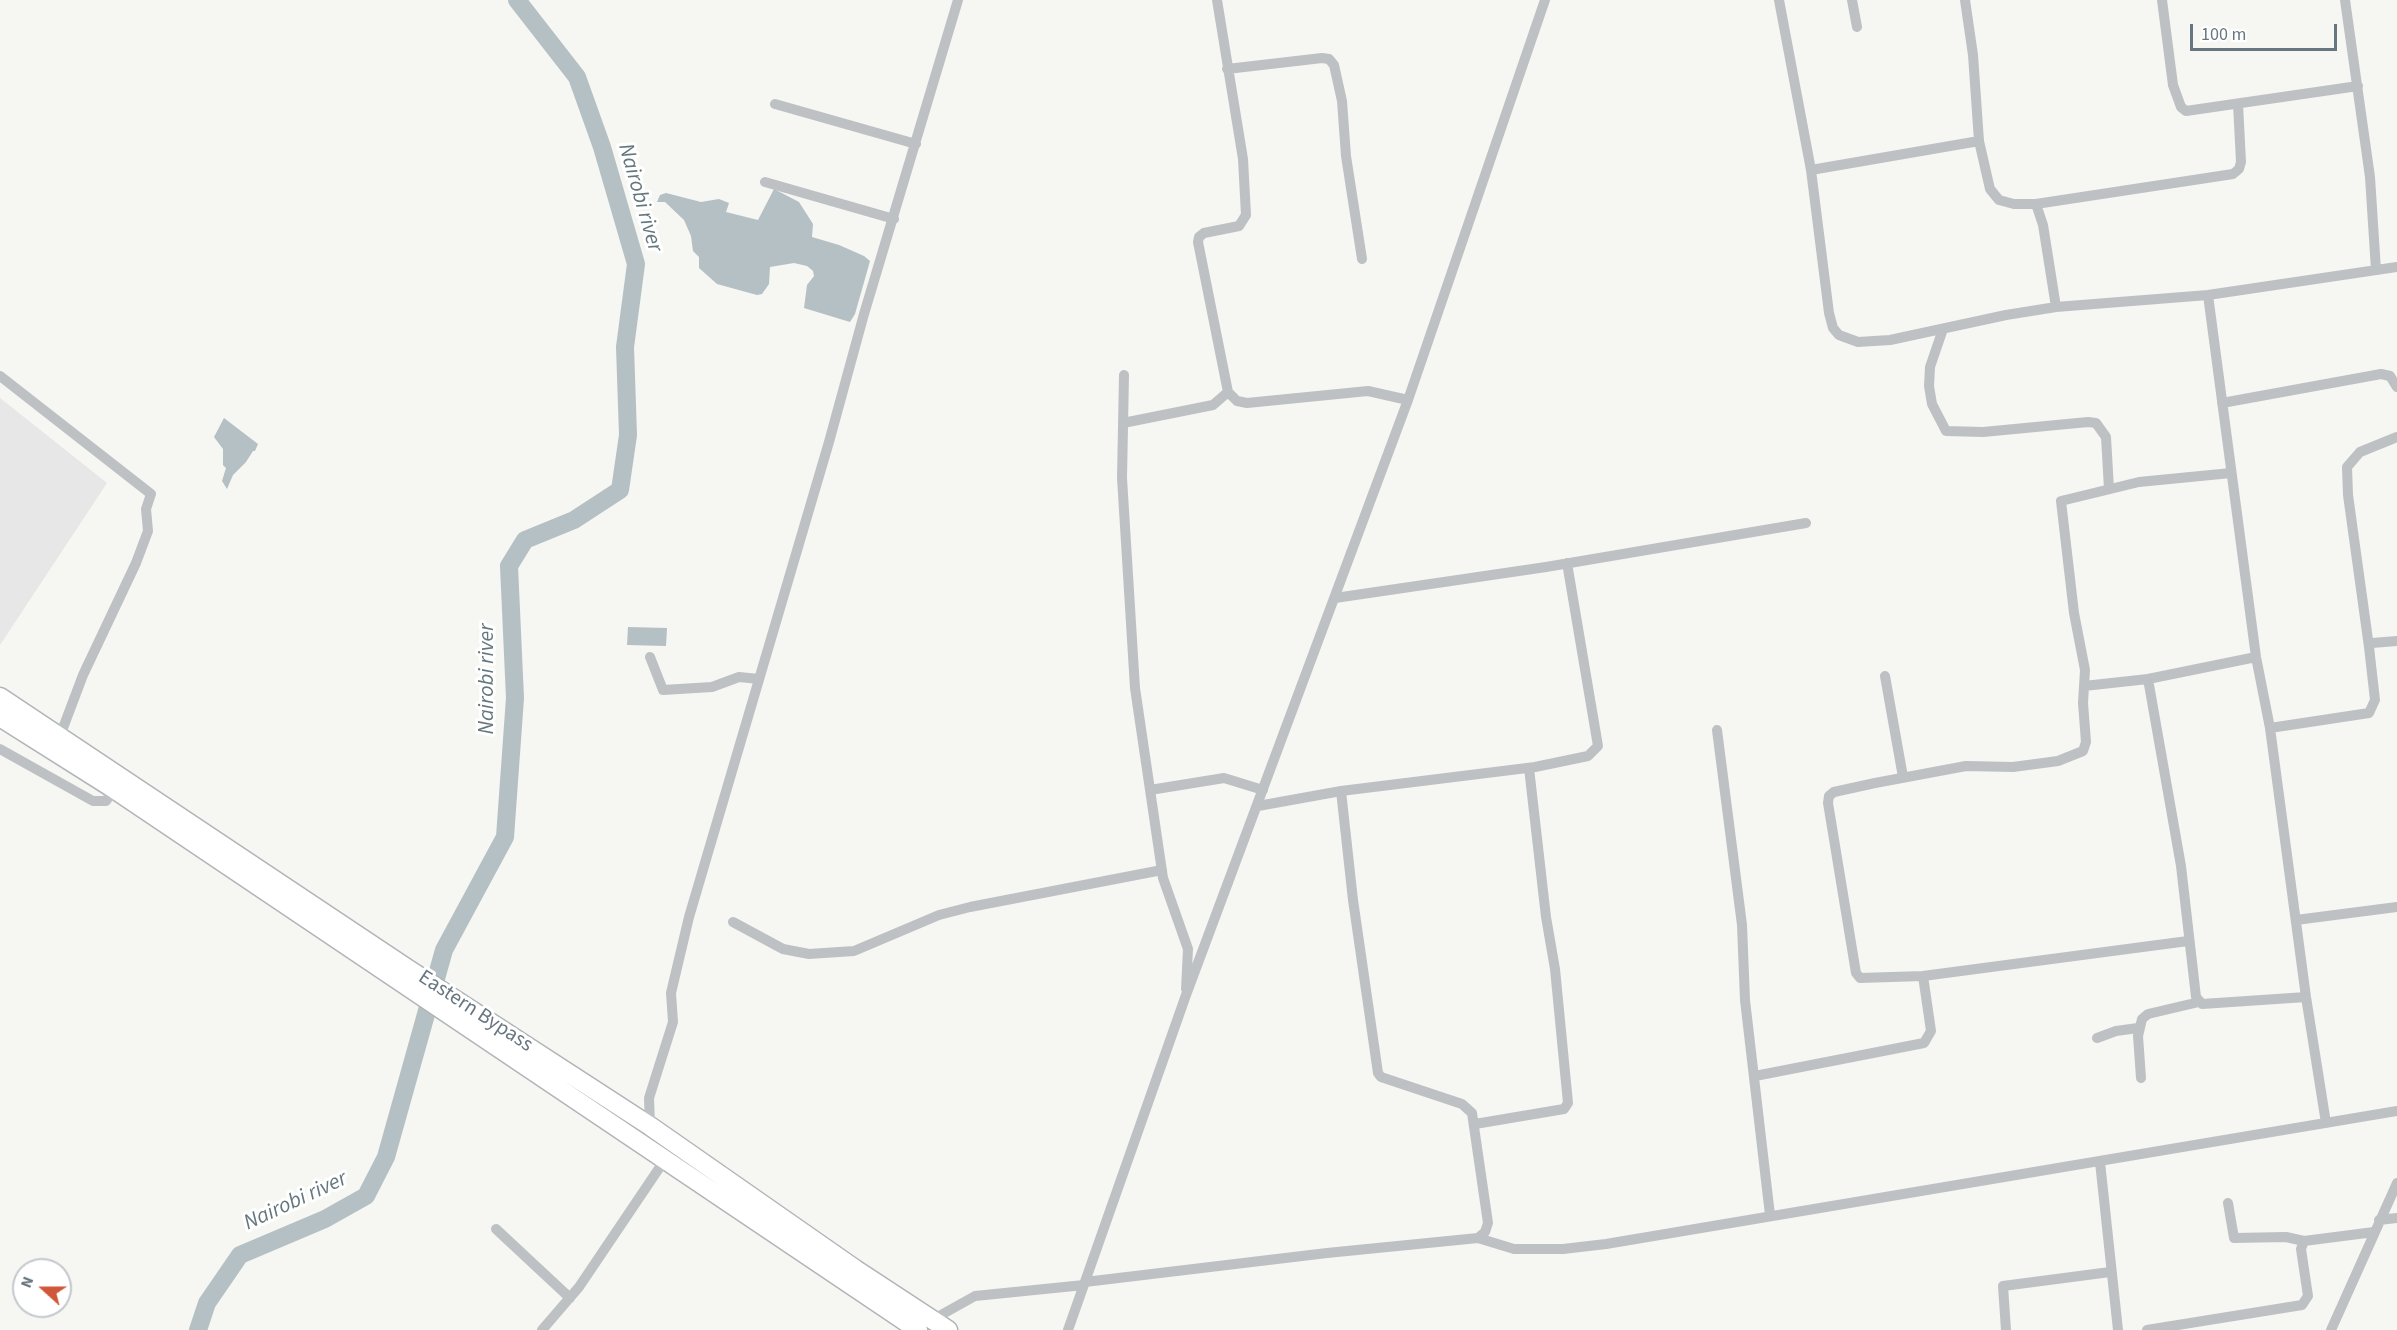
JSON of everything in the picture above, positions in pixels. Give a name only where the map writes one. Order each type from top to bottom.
[{"type":"main road","name":"Eastern Bypass","points":[[0,697],[60,736],[405,976]]},
{"type":"main road","name":"Eastern Bypass","points":[[0,717],[464,1014],[650,1126],[925,1325]]},
{"type":"main road","name":"Eastern Bypass","points":[[464,1014],[666,1158],[925,1325],[948,1330]]},
{"type":"street","points":[[650,1126],[649,1098],[673,1022],[671,993],[675,971],[958,0]]},
{"type":"street","points":[[1217,0],[1243,159],[1246,215],[1239,226],[1204,233],[1199,237],[1198,242],[1228,392],[1237,401],[1247,403],[1368,391],[1408,400]]},
{"type":"street","points":[[1068,1330],[1186,995],[1408,400],[1545,0]]},
{"type":"street","points":[[1779,0],[1811,170],[1829,313],[1833,328],[1847,339],[1858,342],[1890,340],[2006,315],[2056,307],[2208,295],[2397,267]]},
{"type":"street","points":[[1852,0],[1857,27]]},
{"type":"street","points":[[1965,0],[1973,55],[1979,141],[1994,196],[2014,204],[2036,204],[2233,174],[2241,162],[2238,104]]},
{"type":"street","points":[[2162,0],[2173,85],[2181,107],[2193,111],[2358,86]]},
{"type":"street","points":[[2345,0],[2370,177],[2376,270]]},
{"type":"street","points":[[1227,69],[1322,58],[1329,59],[1334,65],[1342,101],[1346,156],[1362,259]]},
{"type":"street","points":[[775,104],[915,144]]},
{"type":"street","points":[[1811,170],[1979,141]]},
{"type":"street","points":[[765,182],[894,219]]},
{"type":"street","points":[[2036,204],[2043,225],[2056,307]]},
{"type":"street","points":[[2208,295],[2256,657],[2270,728],[2306,997],[2326,1123]]},
{"type":"street","points":[[1943,329],[1930,368],[1929,386],[1932,404],[1946,431],[1983,432],[2096,423],[2106,437],[2109,489]]},
{"type":"street","points":[[2222,403],[2381,374],[2390,376],[2397,387]]},
{"type":"street","points":[[1124,375],[1122,478],[1126,575],[1135,688],[1162,870],[1167,894],[1188,949],[1186,995]]},
{"type":"street","points":[[0,376],[151,494],[146,509],[148,531],[136,563],[83,675],[60,736]]},
{"type":"street","points":[[1123,423],[1213,405],[1228,392]]},
{"type":"street","points":[[2270,728],[2369,713],[2375,700],[2348,495],[2347,467],[2360,452],[2397,437]]},
{"type":"street","points":[[2188,941],[1923,976],[1866,980],[1856,973],[1828,803],[1829,796],[1834,792],[1903,777],[1966,766],[2013,767],[2058,761],[2082,751],[2086,742],[2083,703],[2085,670],[2074,613],[2061,501],[2139,482],[2231,473]]},
{"type":"street","points":[[1335,598],[1568,563],[1806,523]]},
{"type":"street","points":[[1258,806],[1341,791],[1529,768],[1588,756],[1598,746],[1568,563]]},
{"type":"street","points":[[2368,647],[2372,643],[2397,641]]},
{"type":"street","points":[[650,657],[663,690],[712,687],[739,677],[759,679]]},
{"type":"street","points":[[2084,686],[2148,679],[2256,657]]},
{"type":"street","points":[[1885,676],[1903,777]]},
{"type":"street","points":[[2148,679],[2181,866],[2188,941],[2199,1002]]},
{"type":"street","points":[[1717,730],[1742,925],[1745,1000],[1770,1215]]},
{"type":"street","points":[[0,749],[93,801],[106,801],[114,789]]},
{"type":"street","points":[[1475,1124],[1564,1108],[1568,1103],[1555,969],[1546,917],[1529,768]]},
{"type":"street","points":[[1150,790],[1224,778],[1263,790]]},
{"type":"street","points":[[1341,791],[1353,900],[1378,1073],[1381,1077],[1462,1104],[1472,1113],[1488,1223],[1485,1232],[1478,1238]]},
{"type":"street","points":[[733,922],[783,950],[808,954],[854,951],[929,919],[970,907],[1162,870]]},
{"type":"street","points":[[2296,920],[2397,907]]},
{"type":"street","points":[[1755,1076],[1924,1043],[1931,1031],[1923,976]]},
{"type":"street","points":[[2141,1078],[2138,1028],[2148,1014],[2199,1002],[2202,1004],[2306,997]]},
{"type":"street","points":[[2097,1038],[2116,1031],[2138,1028]]},
{"type":"street","points":[[925,1325],[975,1296],[1328,1253],[1478,1238],[1514,1249],[1563,1249],[1606,1244],[2397,1111]]},
{"type":"street","points":[[542,1330],[570,1298],[628,1218],[666,1158]]},
{"type":"street","points":[[2100,1162],[2118,1330]]},
{"type":"street","points":[[2331,1330],[2397,1183]]},
{"type":"street","points":[[2228,1203],[2234,1238],[2286,1237],[2304,1241],[2374,1232]]},
{"type":"street","points":[[2379,1220],[2397,1218]]},
{"type":"street","points":[[496,1229],[570,1298]]},
{"type":"street","points":[[2147,1330],[2186,1327],[2302,1305],[2308,1296],[2301,1249],[2304,1241]]},
{"type":"street","points":[[2006,1330],[2003,1286],[2110,1272]]},
{"type":"shaded area","points":[[774,189],[799,202],[813,224],[812,237],[839,245],[870,261],[855,314],[850,322],[804,308],[807,285],[814,276],[813,271],[807,266],[794,263],[770,267],[769,284],[762,294],[757,295],[717,284],[699,268],[699,257],[693,251],[691,236],[684,220],[665,202],[657,202],[660,195],[666,193],[701,202],[719,199],[729,203],[726,212],[758,220]]},
{"type":"shaded area","points":[[0,398],[107,483],[0,645]]},
{"type":"shaded area","points":[[224,418],[258,444],[255,451],[233,475],[227,489],[222,481],[226,468],[223,465],[223,449],[214,437]]},
{"type":"shaded area","points":[[628,627],[667,628],[666,646],[627,645]]},
{"type":"waterway","name":"Nairobi river","points":[[198,1330],[207,1303],[240,1255],[325,1219],[366,1196],[386,1157],[444,950],[505,837],[515,698],[509,566],[525,540],[574,520],[620,490],[628,435],[625,347],[636,264],[602,147],[577,77],[517,0]]}]
